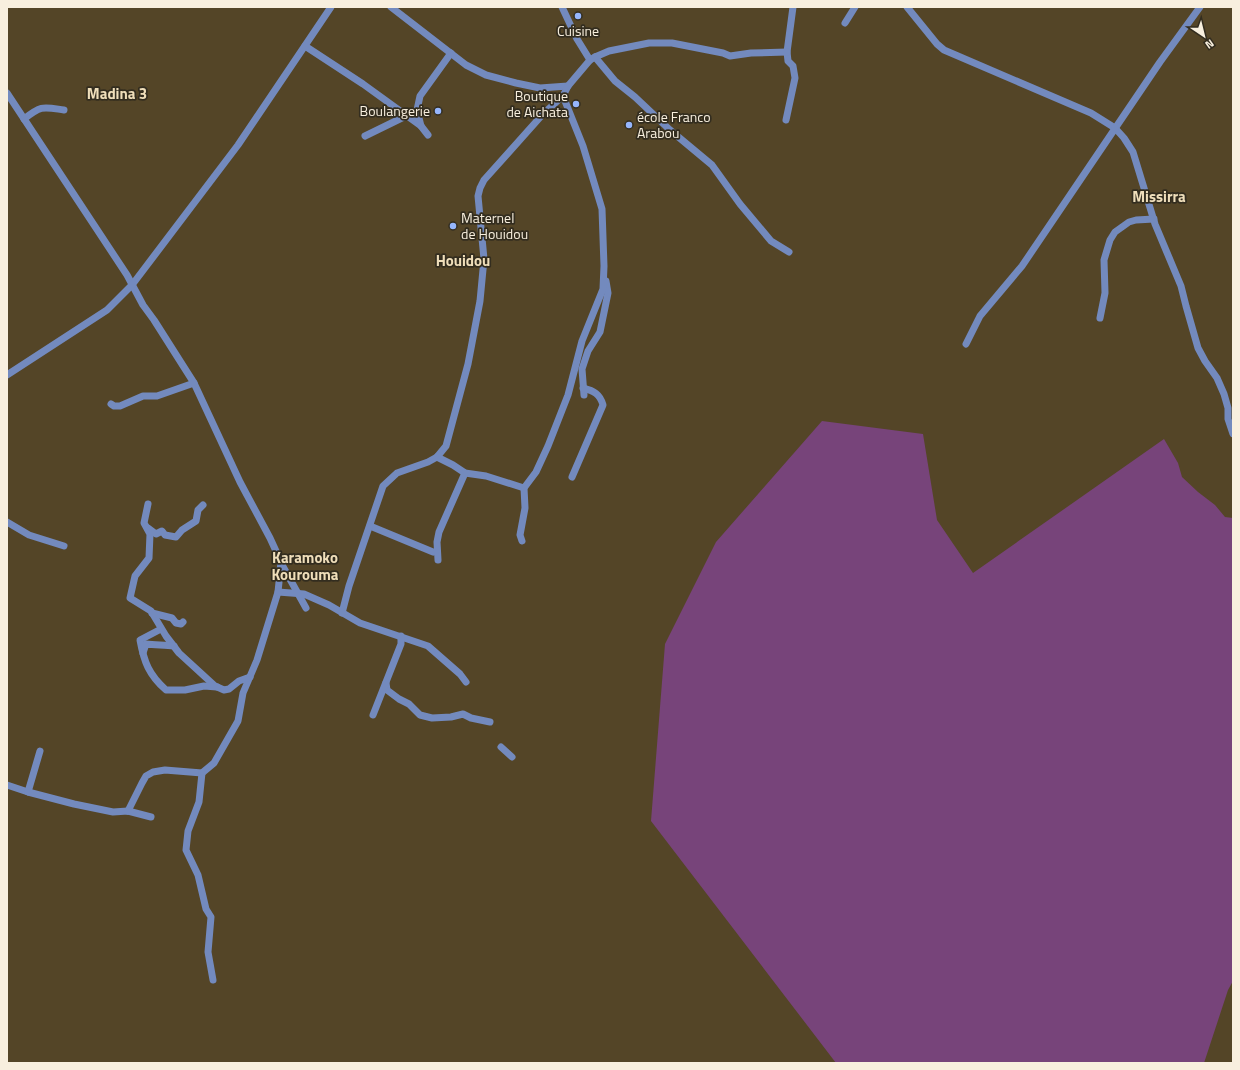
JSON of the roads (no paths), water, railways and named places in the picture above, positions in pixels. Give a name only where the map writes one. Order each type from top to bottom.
[{"type":"street","points":[[7,375],[107,310],[132,285],[238,145],[331,7]]},
{"type":"street","points":[[391,7],[466,65],[486,75],[540,88],[568,86]]},
{"type":"street","points":[[562,7],[577,39],[593,58],[615,81],[712,165],[740,204],[771,240],[789,252]]},
{"type":"street","points":[[786,120],[795,78],[793,66],[788,61],[787,52],[793,7]]},
{"type":"street","points":[[845,23],[855,7]]},
{"type":"street","points":[[907,7],[937,44],[944,50],[1091,112],[1115,128],[1124,138],[1133,152],[1154,219],[1181,286],[1198,348],[1217,378],[1224,394],[1228,408],[1228,419],[1233,434]]},
{"type":"street","points":[[966,344],[980,316],[1022,266],[1115,128],[1200,7]]},
{"type":"street","points":[[342,613],[349,586],[383,486],[397,473],[428,462],[437,457],[446,446],[468,364],[480,301],[484,259],[478,196],[484,180],[538,120],[563,96],[568,86],[593,58],[609,51],[649,44],[672,43],[723,53],[730,56],[752,53],[787,52]]},
{"type":"street","points":[[305,46],[407,115],[421,126],[428,135]]},
{"type":"street","points":[[421,126],[417,110],[420,96],[451,53]]},
{"type":"street","points":[[7,93],[194,383],[240,482],[306,608]]},
{"type":"street","points":[[563,96],[583,146],[602,209],[604,269],[608,292],[600,332],[588,351],[582,369],[584,392],[595,391],[601,400],[602,405],[572,477]]},
{"type":"street","points":[[24,119],[37,109],[47,107],[64,110]]},
{"type":"street","points":[[365,136],[417,110]]},
{"type":"street","points":[[1100,318],[1105,293],[1104,260],[1110,240],[1121,227],[1129,222],[1154,219]]},
{"type":"street","points":[[522,541],[520,535],[525,508],[524,488],[539,466],[568,395],[582,341],[601,296],[604,269]]},
{"type":"street","points":[[111,404],[114,406],[120,406],[143,396],[157,396],[194,383]]},
{"type":"street","points":[[437,457],[465,473],[486,476],[524,488]]},
{"type":"street","points":[[438,560],[437,542],[439,532],[465,473]]},
{"type":"street","points":[[148,504],[144,523],[150,534],[149,558],[135,576],[130,598],[152,613],[172,618],[176,623],[181,624],[183,622]]},
{"type":"street","points":[[147,528],[156,534],[162,531],[165,535],[176,537],[182,530],[196,521],[198,510],[203,505]]},
{"type":"street","points":[[7,522],[29,535],[64,546]]},
{"type":"street","points":[[370,526],[434,552]]},
{"type":"street","points":[[213,980],[208,952],[211,916],[206,909],[198,876],[186,850],[188,832],[199,802],[202,773],[214,763],[238,721],[243,693],[257,660],[278,592],[281,562]]},
{"type":"street","points":[[278,592],[304,594],[329,605],[360,623],[428,646],[460,674],[466,682]]},
{"type":"street","points":[[152,613],[174,646],[196,669],[218,687],[224,690],[230,689],[239,681],[250,677]]},
{"type":"street","points":[[162,629],[140,640],[143,653],[152,676],[166,690],[185,690],[204,686],[218,687]]},
{"type":"street","points":[[373,716],[401,644],[401,636]]},
{"type":"street","points":[[143,653],[146,644],[174,646]]},
{"type":"street","points":[[386,683],[387,690],[398,699],[409,704],[420,715],[432,718],[451,717],[463,714],[471,718],[490,722]]},
{"type":"street","points":[[501,747],[512,757]]},
{"type":"street","points":[[28,792],[40,751]]},
{"type":"street","points":[[128,811],[146,776],[153,772],[165,770],[202,773]]},
{"type":"street","points":[[7,785],[28,792],[113,812],[128,811],[151,817]]},
{"type":"place","name":"Cuisine","points":[[578,16]]},
{"type":"place","name":"Boutique de Aichata","points":[[576,104]]},
{"type":"place","name":"Boulangerie","points":[[438,111]]},
{"type":"place","name":"école Franco Arabou","points":[[629,125]]},
{"type":"place","name":"Maternel de Houidou","points":[[453,226]]},
{"type":"district","name":"Madina 3","points":[[117,94]]},
{"type":"district","name":"Missirra","points":[[1159,197]]},
{"type":"district","name":"Houidou","points":[[463,261]]},
{"type":"district","name":"Karamoko Kourouma","points":[[305,566]]}]
